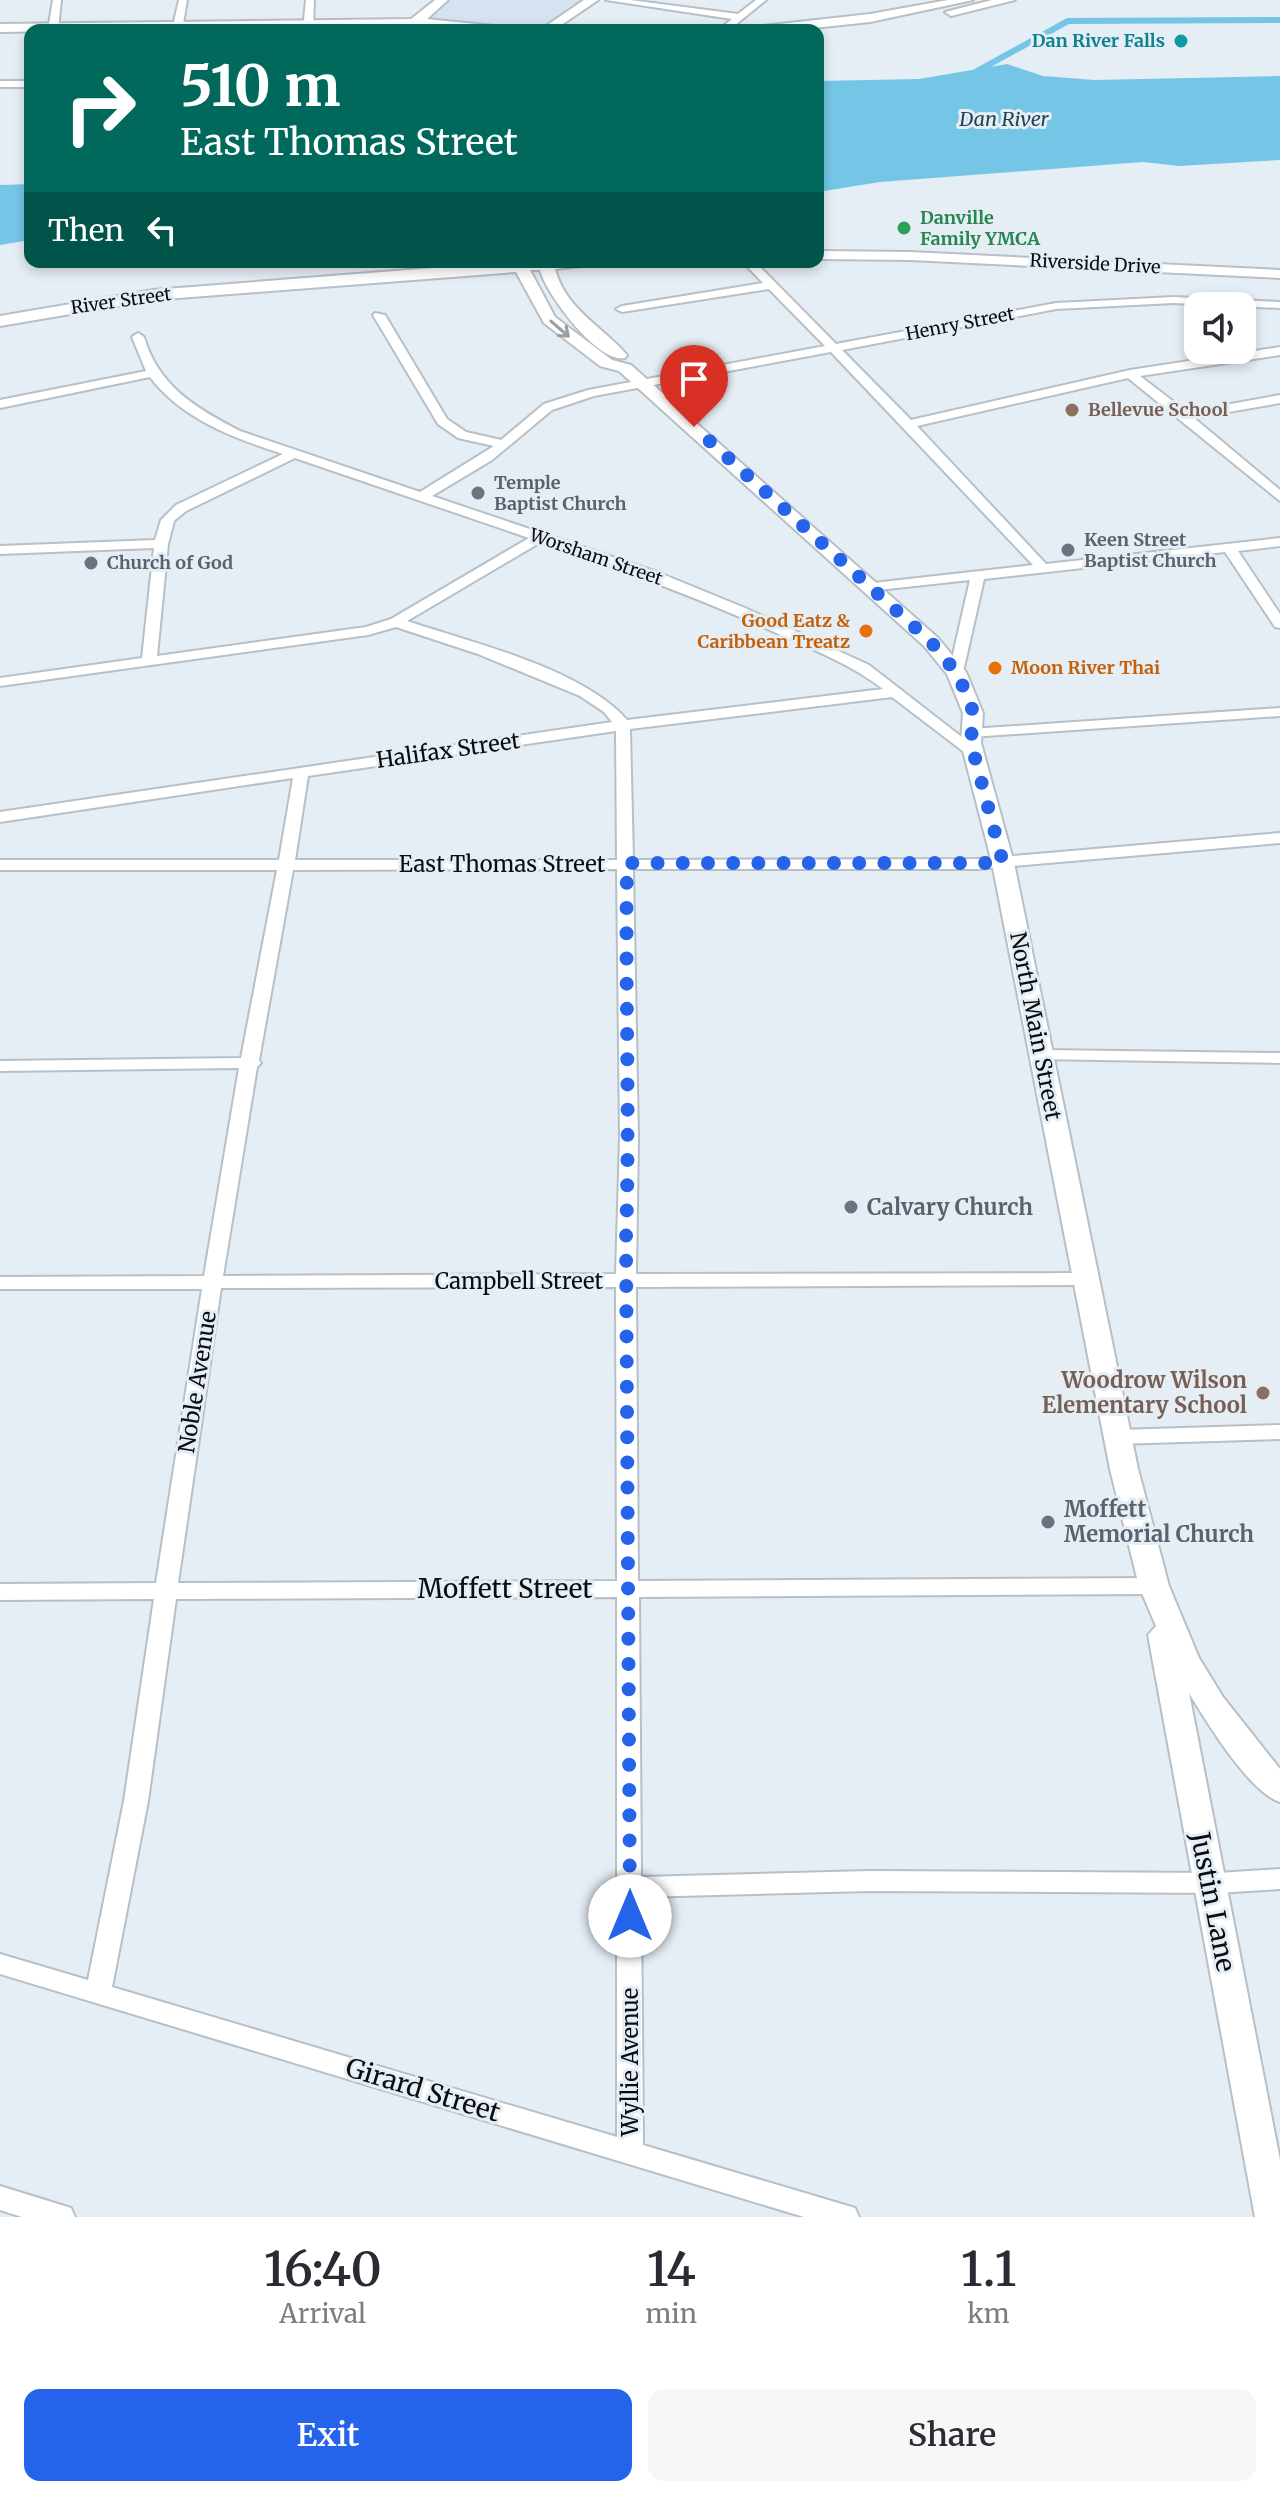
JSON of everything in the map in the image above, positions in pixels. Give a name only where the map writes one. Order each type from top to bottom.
[{"type":"main road","points":[[412,24],[442,0]]},
{"type":"main road","points":[[555,24],[592,0]]},
{"type":"main road","points":[[824,24],[883,19],[967,0]]},
{"type":"main road","points":[[824,30],[1002,1]]},
{"type":"main road","points":[[424,24],[453,24]]},
{"type":"main road","points":[[0,28],[24,28]]},
{"type":"main road","name":"Riverside Drive","points":[[824,248],[910,256]]},
{"type":"main road","name":"Riverside Drive","points":[[824,255],[910,256],[1280,274]]},
{"type":"main road","name":"River Street","points":[[243,286],[260,281],[404,268]]},
{"type":"main road","name":"River Street","points":[[0,321],[113,300],[243,286],[264,287],[475,268]]},
{"type":"main road","name":"North Main Street","points":[[521,268],[549,320],[606,363],[625,368],[643,383],[931,642],[956,672],[973,713],[972,742],[1003,863],[1118,1437],[1154,1586],[1185,1660],[1212,1705],[1280,1790]]},
{"type":"main road","name":"North Main Street","points":[[547,268],[552,288],[559,300],[623,358],[625,368]]},
{"type":"main road","name":"Justin Lane","points":[[1154,1586],[1273,2217]]},
{"type":"street","points":[[54,24],[57,0]]},
{"type":"street","points":[[178,24],[183,0]]},
{"type":"street","points":[[308,24],[310,0]]},
{"type":"street","points":[[610,0],[739,17]]},
{"type":"street","points":[[730,24],[762,0]]},
{"type":"street","points":[[0,84],[24,84]]},
{"type":"street","points":[[755,268],[909,424],[1042,567]]},
{"type":"street","points":[[622,309],[771,285]]},
{"type":"street","name":"Henry Street","points":[[421,497],[473,467],[556,403],[643,383],[1080,303],[1173,300],[1279,306]]},
{"type":"street","points":[[379,315],[442,421],[462,435],[502,444]]},
{"type":"street","name":"Worsham Street","points":[[138,337],[142,356],[153,373],[175,397],[208,420],[292,455],[650,574],[740,611],[842,656],[972,742]]},
{"type":"street","points":[[909,424],[1130,374],[1280,351]]},
{"type":"street","points":[[0,404],[153,373]]},
{"type":"street","points":[[1130,374],[1280,497]]},
{"type":"street","points":[[1185,416],[1280,399]]},
{"type":"street","points":[[149,662],[161,544],[168,520],[181,508],[292,455]]},
{"type":"street","points":[[0,682],[358,633],[396,622],[540,537]]},
{"type":"street","points":[[869,587],[1280,542]]},
{"type":"street","points":[[0,550],[161,544]]},
{"type":"street","points":[[1229,548],[1280,624]]},
{"type":"street","points":[[956,672],[978,574]]},
{"type":"street","points":[[396,622],[573,686],[604,704],[623,725]]},
{"type":"street","name":"Halifax Street","points":[[0,817],[623,725],[897,692]]},
{"type":"street","points":[[972,742],[1280,712]]},
{"type":"street","name":"Wyllie Avenue","points":[[623,725],[627,863],[630,2152]]},
{"type":"street","name":"Noble Avenue","points":[[98,1994],[136,1801],[213,1283],[301,772]]},
{"type":"street","name":"East Thomas Street","points":[[0,865],[1003,863],[1280,838]]},
{"type":"street","points":[[1042,1055],[1280,1058]]},
{"type":"street","points":[[0,1066],[252,1063]]},
{"type":"street","name":"Campbell Street","points":[[0,1283],[1087,1279]]},
{"type":"street","points":[[1118,1437],[1280,1432]]},
{"type":"street","name":"Moffett Street","points":[[0,1592],[1154,1586]]},
{"type":"street","points":[[630,1887],[884,1881],[1210,1882],[1280,1879]]},
{"type":"street","name":"Girard Street","points":[[0,1964],[845,2217]]},
{"type":"street","points":[[0,2198],[61,2217]]},
{"type":"shaded area","points":[[448,0],[584,0],[550,24],[419,22]]},
{"type":"water","name":"Dan River","points":[[1007,64],[1043,76],[1094,80],[1280,76],[1280,160],[1179,166],[1143,162],[880,182],[824,191],[824,81],[919,79]]},
{"type":"water","points":[[24,184],[24,241],[0,245],[0,185]]},
{"type":"waterway","points":[[976,71],[1067,21],[1280,20]]},
{"type":"place","name":"Dan River Falls","points":[[1181,41]]},
{"type":"place","name":"Danville Family YMCA","points":[[904,228]]},
{"type":"place","name":"Bellevue School","points":[[1072,410]]},
{"type":"place","name":"Temple Baptist Church","points":[[478,493]]},
{"type":"place","name":"Keen Street Baptist Church","points":[[1068,550]]},
{"type":"place","name":"Church of God","points":[[91,563]]},
{"type":"place","name":"Good Eatz & Caribbean Treatz","points":[[866,631]]},
{"type":"place","name":"Moon River Thai","points":[[995,668]]},
{"type":"place","name":"Calvary Church","points":[[851,1207]]},
{"type":"place","name":"Woodrow Wilson Elementary School","points":[[1263,1393]]},
{"type":"place","name":"Moffett Memorial Church","points":[[1048,1522]]},
{"type":"route","points":[[630,1916],[626,1238],[629,1138],[625,1007],[627,863],[1003,863],[971,743],[973,713],[956,672],[931,642],[694,427]]}]
